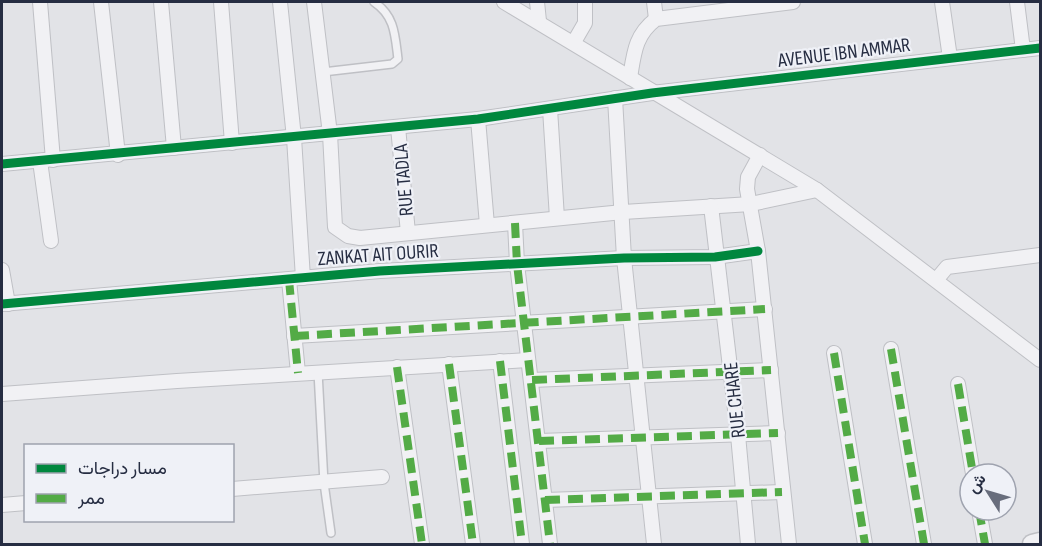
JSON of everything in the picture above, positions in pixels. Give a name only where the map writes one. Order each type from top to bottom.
[{"type":"street","points":[[40,2],[51,241]]},
{"type":"street","points":[[101,2],[118,155]]},
{"type":"street","points":[[161,2],[174,148]]},
{"type":"street","points":[[221,2],[232,143]]},
{"type":"street","points":[[280,2],[294,138],[296,279],[294,336],[298,373]]},
{"type":"street","points":[[314,2],[330,134],[337,230],[348,236],[360,238],[623,212],[750,204],[817,190]]},
{"type":"street","points":[[504,2],[574,42],[652,93],[817,190],[1041,360]]},
{"type":"street","points":[[537,2],[539,21]]},
{"type":"street","points":[[574,42],[585,23],[585,2]]},
{"type":"street","points":[[654,2],[656,19]]},
{"type":"street","points":[[630,78],[636,44],[644,28],[656,19],[726,6],[793,2]]},
{"type":"street","points":[[942,2],[950,58]]},
{"type":"street","points":[[1017,2],[1023,50]]},
{"type":"street","name":"AVENUE IBN AMMAR","points":[[2,164],[478,120],[652,93],[1041,48]]},
{"type":"street","points":[[615,98],[624,258],[645,438],[654,544]]},
{"type":"street","points":[[550,109],[558,218]]},
{"type":"street","points":[[478,120],[487,225]]},
{"type":"street","name":"RUE TADLA","points":[[398,127],[408,233]]},
{"type":"street","points":[[760,155],[748,177],[747,189],[765,309],[789,544]]},
{"type":"street","name":"RUE CHARE","points":[[711,207],[715,257],[724,311],[738,435],[748,544]]},
{"type":"street","points":[[515,224],[517,264],[550,544]]},
{"type":"street","name":"ZANKAT AIT OURIR","points":[[5,304],[380,271],[624,258],[715,257],[758,251]]},
{"type":"street","points":[[937,279],[947,267],[1041,255]]},
{"type":"street","points":[[2,270],[5,304]]},
{"type":"street","points":[[294,336],[765,309]]},
{"type":"street","points":[[891,349],[924,544]]},
{"type":"street","points":[[834,353],[866,544]]},
{"type":"street","points":[[2,394],[298,373],[528,360]]},
{"type":"street","points":[[500,361],[522,544]]},
{"type":"street","points":[[449,364],[473,544]]},
{"type":"street","points":[[397,368],[422,544]]},
{"type":"street","points":[[532,380],[771,370]]},
{"type":"street","points":[[958,384],[971,462]]},
{"type":"street","points":[[539,441],[778,433]]},
{"type":"street","points":[[234,489],[382,477]]},
{"type":"street","points":[[545,500],[782,492]]},
{"type":"street","points":[[2,505],[24,503]]},
{"type":"street","points":[[981,522],[985,544]]},
{"type":"street","points":[[1032,544],[1041,542]]},
{"type":"lane","points":[[323,72],[392,64],[398,59],[394,25],[385,9],[374,2]]},
{"type":"lane","points":[[318,372],[324,483],[331,533]]},
{"type":"marked path","points":[[515,223],[517,264],[550,544]]},
{"type":"marked path","points":[[289,280],[298,373]]},
{"type":"marked path","points":[[294,336],[765,309]]},
{"type":"marked path","points":[[891,349],[924,544]]},
{"type":"marked path","points":[[834,353],[865,544]]},
{"type":"marked path","points":[[500,361],[522,544]]},
{"type":"marked path","points":[[449,364],[473,544]]},
{"type":"marked path","points":[[397,367],[422,544]]},
{"type":"marked path","points":[[532,380],[771,370]]},
{"type":"marked path","points":[[958,384],[971,462]]},
{"type":"marked path","points":[[539,441],[778,433]]},
{"type":"marked path","points":[[545,500],[782,492]]},
{"type":"marked path","points":[[981,522],[985,544]]},
{"type":"cycle path","points":[[2,164],[478,119],[652,93],[1040,48]]},
{"type":"cycle path","points":[[2,304],[380,271],[624,258],[715,257],[758,251]]}]
